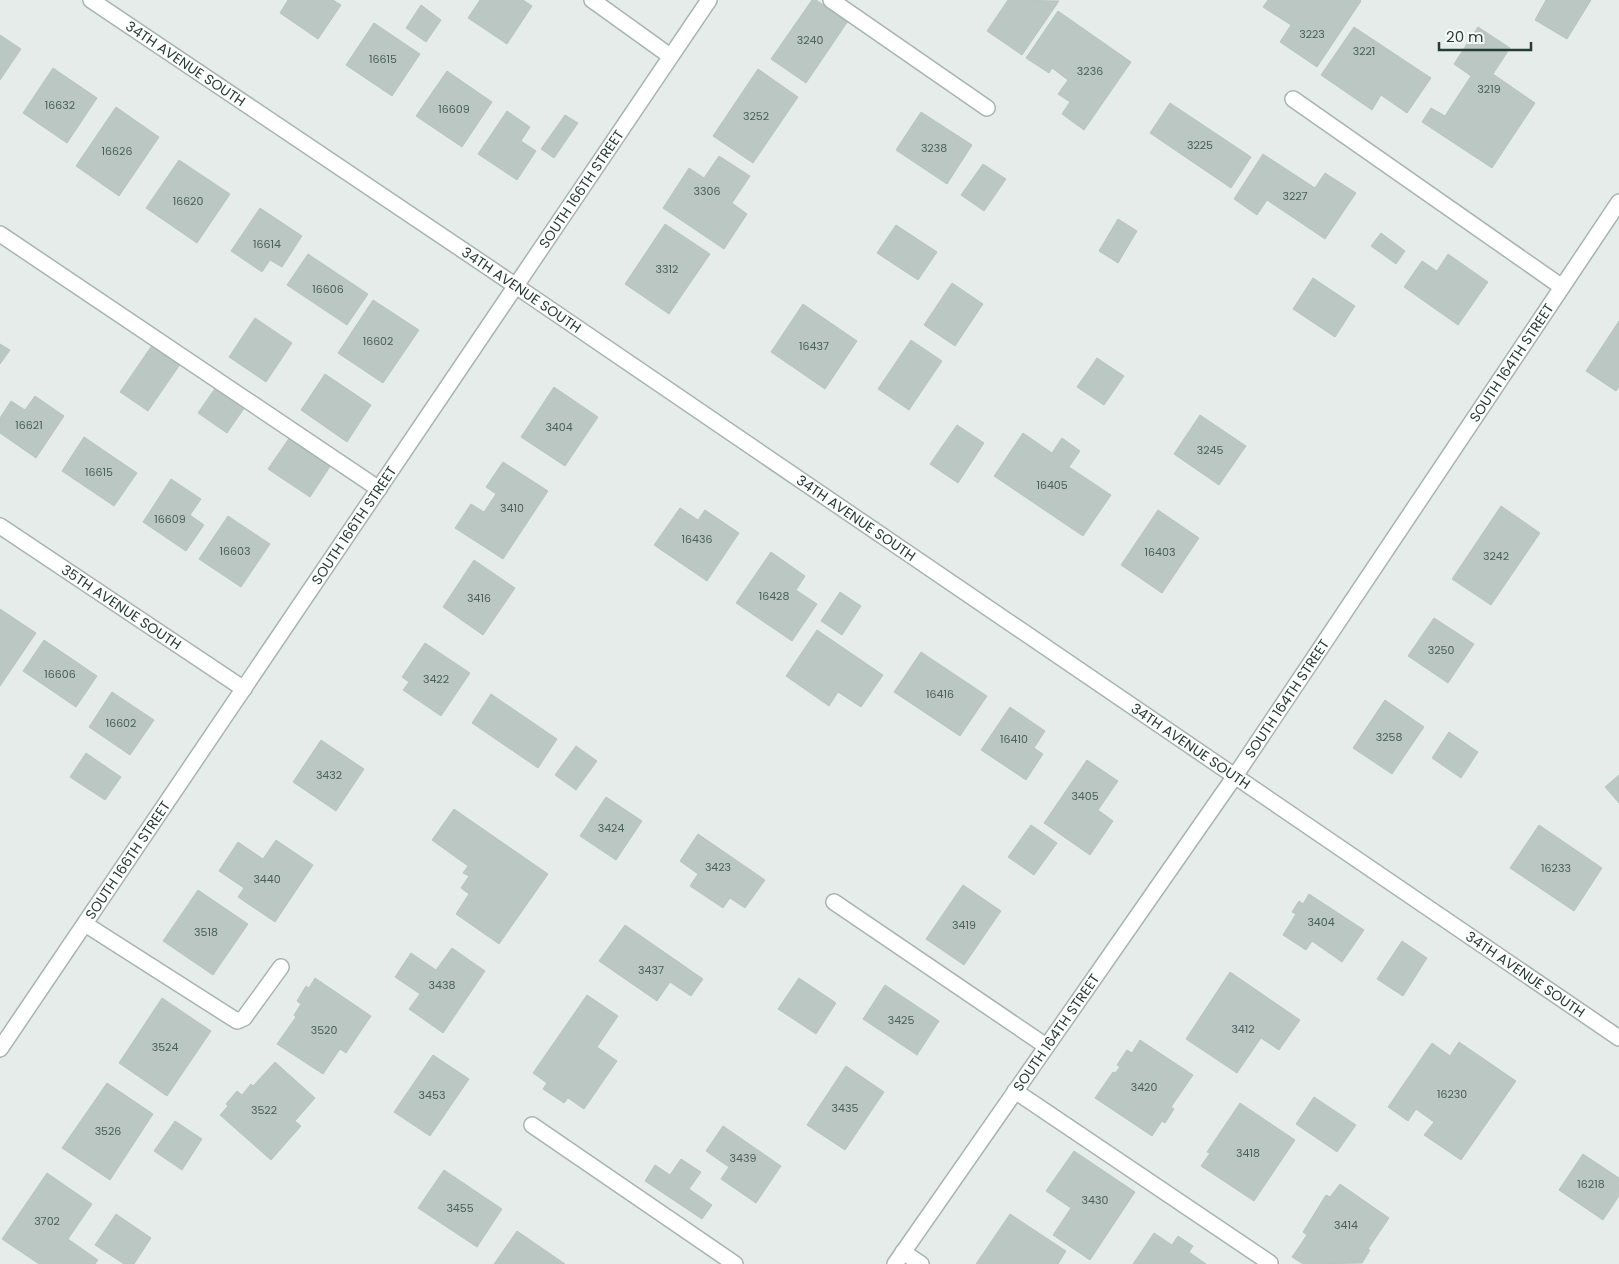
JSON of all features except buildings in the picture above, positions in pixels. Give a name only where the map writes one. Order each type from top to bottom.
[{"type":"street","name":"34TH AVENUE SOUTH","points":[[90,0],[514,286],[1619,1038]]},
{"type":"street","points":[[592,0],[670,56]]},
{"type":"street","name":"SOUTH 166TH STREET","points":[[0,1049],[709,0]]},
{"type":"street","points":[[831,0],[987,108]]},
{"type":"street","points":[[1293,100],[1562,287]]},
{"type":"street","name":"SOUTH 164TH STREET","points":[[899,1258],[1235,776],[1619,202]]},
{"type":"street","points":[[0,234],[379,489]]},
{"type":"street","name":"35TH AVENUE SOUTH","points":[[0,526],[244,689]]},
{"type":"street","points":[[834,902],[1046,1046]]},
{"type":"street","points":[[85,924],[237,1021],[244,1018],[281,967]]},
{"type":"street","points":[[1015,1091],[1270,1263]]},
{"type":"street","points":[[532,1125],[735,1264]]},
{"type":"street","points":[[899,1258],[921,1264]]}]
